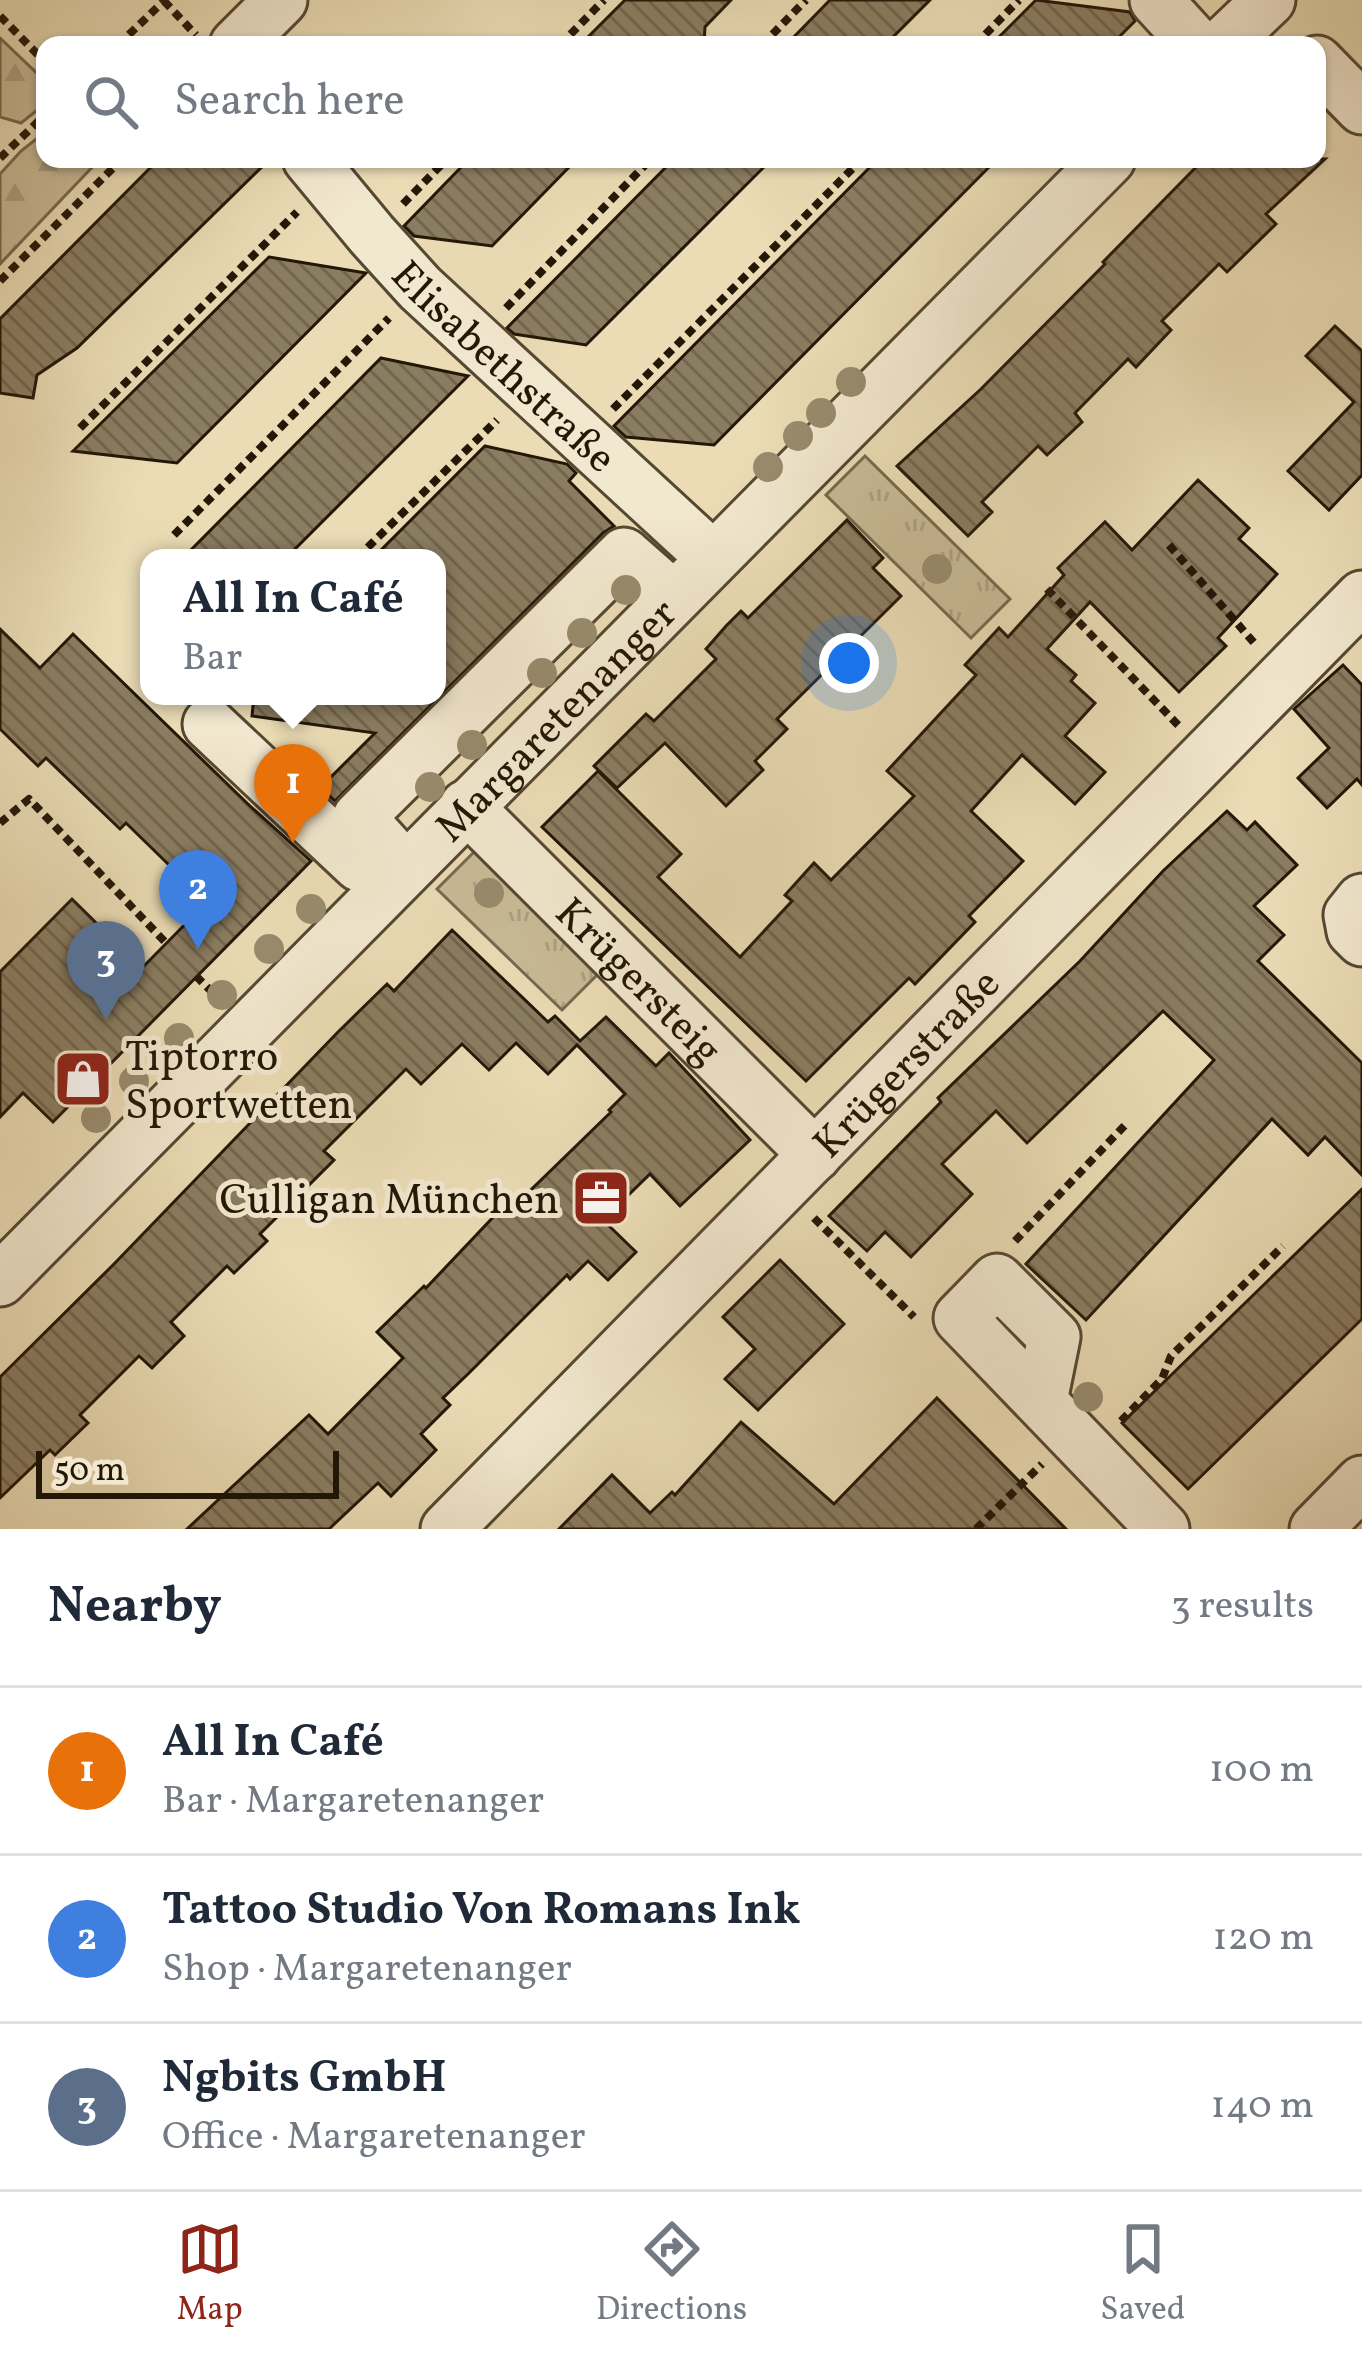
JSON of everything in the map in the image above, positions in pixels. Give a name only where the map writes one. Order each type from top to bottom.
[{"type":"street","points":[[245,36],[281,0]]},
{"type":"street","points":[[1156,0],[1189,36]]},
{"type":"street","points":[[1231,36],[1265,3],[1292,36]]},
{"type":"street","points":[[1326,71],[1362,108]]},
{"type":"street","name":"Margaretenanger","points":[[0,1280],[382,867],[466,806],[1100,168]]},
{"type":"street","name":"Elisabethstraße","points":[[319,170],[420,288],[713,558]]},
{"type":"street","points":[[382,867],[359,817],[624,554],[674,598]]},
{"type":"street","name":"Krügerstraße","points":[[447,1529],[1362,597]]},
{"type":"street","points":[[209,724],[382,867]]},
{"type":"street","name":"Krügersteig","points":[[466,806],[799,1171]]},
{"type":"street","points":[[1362,900],[1350,915],[1362,940]]},
{"type":"street","points":[[1068,1428],[1054,1337],[997,1280],[960,1318],[1163,1529]]},
{"type":"street","points":[[1316,1529],[1362,1482]]},
{"type":"path","points":[[127,36],[164,0],[197,36]]},
{"type":"path","points":[[569,36],[604,0]]},
{"type":"path","points":[[771,36],[806,0]]},
{"type":"path","points":[[984,36],[1019,0]]},
{"type":"path","points":[[0,16],[36,53]]},
{"type":"path","points":[[0,158],[36,124]]},
{"type":"path","points":[[0,281],[113,168]]},
{"type":"path","points":[[372,235],[438,168]]},
{"type":"path","points":[[476,339],[642,168]]},
{"type":"path","points":[[583,440],[853,168]]},
{"type":"path","points":[[80,428],[319,170]]},
{"type":"path","points":[[174,535],[420,288]]},
{"type":"path","points":[[366,549],[528,390]]},
{"type":"path","points":[[1168,545],[1285,678]]},
{"type":"path","points":[[1047,589],[1207,755]]},
{"type":"path","points":[[0,823],[29,799],[167,944]]},
{"type":"path","points":[[997,1280],[992,1266],[1127,1123]]},
{"type":"path","points":[[799,1171],[924,1326],[960,1318]]},
{"type":"path","points":[[976,1529],[1068,1428],[1162,1379],[1171,1356],[1282,1246]]},
{"type":"green space","points":[[0,38],[36,72],[36,111],[21,123],[0,117]]},
{"type":"green space","points":[[36,139],[36,168],[91,168],[0,264],[0,174]]},
{"type":"green space","points":[[865,456],[1010,599],[971,638],[826,495]]},
{"type":"green space","points":[[479,847],[602,970],[562,1010],[437,889]]},
{"type":"building","points":[[625,0],[731,0],[705,27],[704,36],[589,36]]},
{"type":"building","points":[[830,0],[930,0],[894,36],[795,36]]},
{"type":"building","points":[[1036,0],[1130,12],[1135,21],[1120,36],[1000,36]]},
{"type":"building","points":[[150,168],[261,168],[77,348],[37,375],[33,398],[0,393],[0,319]]},
{"type":"building","points":[[460,168],[568,168],[492,246],[414,236],[404,226]]},
{"type":"building","points":[[665,168],[763,168],[586,345],[514,334],[507,328]]},
{"type":"building","points":[[869,168],[988,168],[714,445],[626,437],[614,426]]},
{"type":"building","points":[[1195,168],[1315,168],[1266,214],[1276,224],[1227,272],[1219,264],[1162,321],[1171,330],[1136,367],[1128,359],[1075,413],[1082,422],[1047,455],[1038,446],[982,502],[992,512],[968,536],[897,466],[981,389]]},
{"type":"building","points":[[269,257],[366,273],[177,463],[73,451]]},
{"type":"building","points":[[1335,326],[1362,351],[1362,475],[1329,510],[1288,471],[1354,402],[1306,356]]},
{"type":"building","points":[[381,358],[468,376],[295,549],[192,549]]},
{"type":"building","points":[[485,446],[567,464],[576,473],[569,481],[614,526],[446,690],[446,549],[382,549]]},
{"type":"building","points":[[1198,480],[1249,528],[1239,539],[1277,574],[1218,638],[1226,646],[1179,692],[1090,602],[1047,649],[1076,675],[1071,681],[1095,703],[1065,736],[1105,772],[1075,804],[1022,755],[971,811],[1023,861],[969,916],[975,922],[915,984],[909,978],[806,1081],[542,827],[598,771],[681,854],[658,877],[740,957],[792,901],[785,895],[814,863],[831,880],[914,796],[887,771],[976,675],[965,665],[999,628],[1008,637],[1064,575],[1058,568],[1105,522],[1132,550]]},
{"type":"building","points":[[847,520],[883,558],[873,568],[901,596],[777,719],[787,729],[755,761],[763,770],[726,806],[665,743],[617,788],[594,766],[646,714],[654,721],[716,659],[706,649],[726,626],[741,611],[748,618]]},
{"type":"building","points":[[0,629],[40,668],[73,634],[140,699],[140,705],[146,705],[311,861],[53,1122],[23,1093],[0,1117],[0,972],[72,899],[142,968],[207,902],[126,823],[120,829],[46,758],[38,766],[0,729]]},
{"type":"building","points":[[1343,665],[1362,685],[1362,785],[1357,779],[1327,808],[1298,778],[1329,748],[1294,709]]},
{"type":"building","points":[[253,705],[431,705],[335,801],[320,788],[375,733],[252,716]]},
{"type":"building","points":[[1227,811],[1247,830],[1255,822],[1297,865],[1254,906],[1284,935],[1258,961],[1362,1063],[1362,1175],[1325,1137],[1308,1155],[1272,1119],[1086,1320],[1026,1264],[1214,1060],[1163,1011],[1027,1143],[996,1111],[942,1164],[972,1194],[911,1257],[885,1232],[867,1251],[829,1216],[941,1102],[938,1098]]},
{"type":"building","points":[[452,930],[548,1022],[555,1016],[580,1041],[606,1017],[656,1066],[669,1053],[750,1140],[680,1206],[650,1174],[603,1220],[636,1252],[608,1280],[588,1261],[570,1279],[567,1275],[443,1398],[450,1405],[421,1434],[436,1450],[391,1496],[378,1483],[329,1529],[187,1529],[309,1415],[328,1434],[403,1358],[377,1332],[500,1210],[505,1215],[625,1094],[577,1045],[548,1074],[516,1043],[489,1070],[462,1044],[421,1084],[406,1069],[324,1151],[334,1160],[260,1234],[267,1241],[234,1273],[227,1266],[171,1322],[184,1336],[152,1368],[139,1356],[80,1415],[88,1423],[55,1455],[50,1450],[0,1498],[0,1377],[338,1032],[387,984],[394,991]]},
{"type":"building","points":[[1362,1189],[1362,1319],[1188,1489],[1122,1423]]},
{"type":"building","points":[[780,1260],[844,1324],[758,1410],[725,1379],[755,1349],[723,1317]]},
{"type":"building","points":[[937,1398],[1066,1529],[559,1529],[612,1475],[650,1513],[672,1492],[675,1495],[741,1422],[834,1504]]},
{"type":"place","name":"All In Café","points":[[293,843]]},
{"type":"place","name":"Tattoo Studio Von Romans Ink","points":[[198,949]]},
{"type":"place","name":"Ngbits GmbH","points":[[106,1020]]},
{"type":"place","name":"Tiptorro Sportwetten","points":[[83,1079]]},
{"type":"place","name":"Culligan München","points":[[601,1198]]}]
